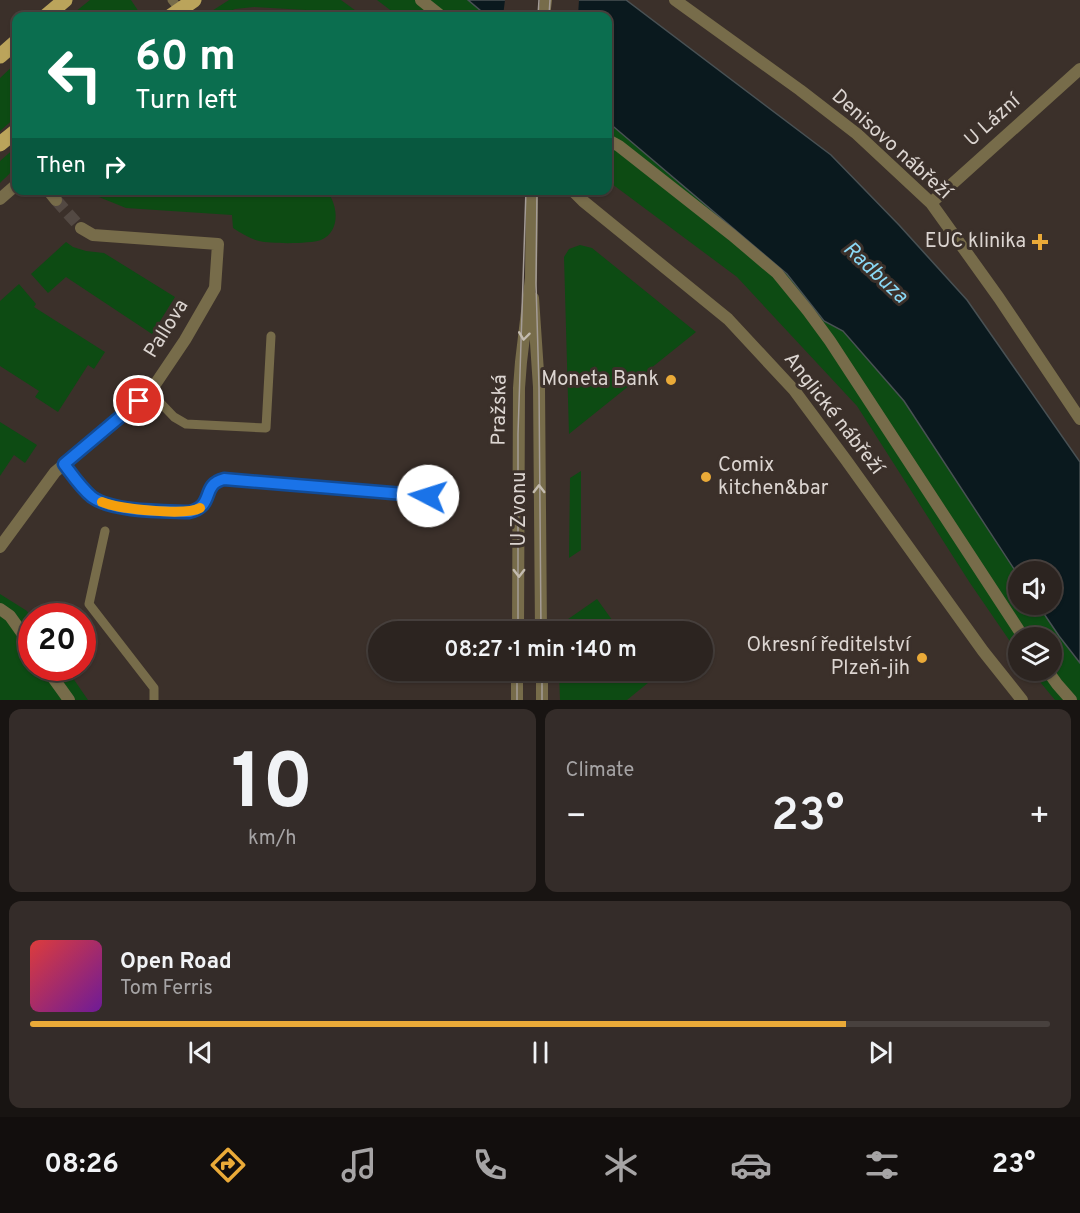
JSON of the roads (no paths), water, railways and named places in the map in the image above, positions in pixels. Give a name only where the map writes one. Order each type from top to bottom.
[{"type":"main road","points":[[51,12],[65,0]]},
{"type":"main road","points":[[176,11],[194,0]]},
{"type":"main road","points":[[0,56],[12,46]]},
{"type":"main road","points":[[0,144],[12,134]]},
{"type":"street","points":[[421,0],[436,12]]},
{"type":"street","name":"Denisovo nábřeží","points":[[675,0],[857,134],[931,203],[999,298],[1080,419]]},
{"type":"street","name":"U Lázní","points":[[931,203],[1080,69]]},
{"type":"street","points":[[612,142],[732,235],[777,273],[830,341],[1017,627]]},
{"type":"street","points":[[0,199],[12,188]]},
{"type":"street","name":"Pražská","points":[[518,621],[519,388],[531,278],[532,195]]},
{"type":"street","name":"Anglické nábřeží","points":[[577,195],[728,319],[794,390],[983,651],[1022,700]]},
{"type":"street","name":"Pallova","points":[[0,547],[55,472],[150,393],[185,340],[215,288],[218,244],[93,234],[81,228]]},
{"type":"street","name":"U Zvonu","points":[[531,278],[539,372],[541,621]]},
{"type":"street","points":[[0,609],[10,616],[18,627]]},
{"type":"street","points":[[55,681],[69,700]]},
{"type":"street","points":[[516,700],[517,681]]},
{"type":"street","points":[[542,681],[542,700]]},
{"type":"street","points":[[1055,681],[1071,700]]},
{"type":"lane","points":[[150,393],[174,417],[186,424],[266,428],[271,336]]},
{"type":"lane","points":[[64,464],[83,489],[94,498],[106,504],[129,508],[189,512],[198,510],[204,505],[213,484],[224,479],[428,496]]},
{"type":"lane","points":[[105,531],[89,604],[154,688],[154,700]]},
{"type":"water","name":"Radbuza","points":[[468,0],[626,0],[831,155],[899,225],[967,300],[1080,462],[1080,663],[1062,640],[1062,627],[1053,627],[1045,615],[1062,615],[1062,561],[1009,561],[904,401],[843,331],[824,321],[787,274],[612,125],[612,12],[482,12]]},
{"type":"tunnel","points":[[56,200],[81,228]]},
{"type":"tram line","points":[[538,12],[539,0]]},
{"type":"tram line","points":[[549,12],[550,0]]},
{"type":"tram line","points":[[518,621],[518,434],[526,195]]},
{"type":"tram line","points":[[537,195],[541,621]]},
{"type":"tram line","points":[[517,681],[517,700]]},
{"type":"tram line","points":[[542,681],[542,700]]},
{"type":"place","name":"EUC klinika","points":[[1040,242]]},
{"type":"place","name":"Moneta Bank","points":[[671,380]]},
{"type":"place","name":"Comix kitchen&bar","points":[[706,477]]},
{"type":"place","name":"Okresní ředitelství Plzeň-jih","points":[[922,658]]}]
